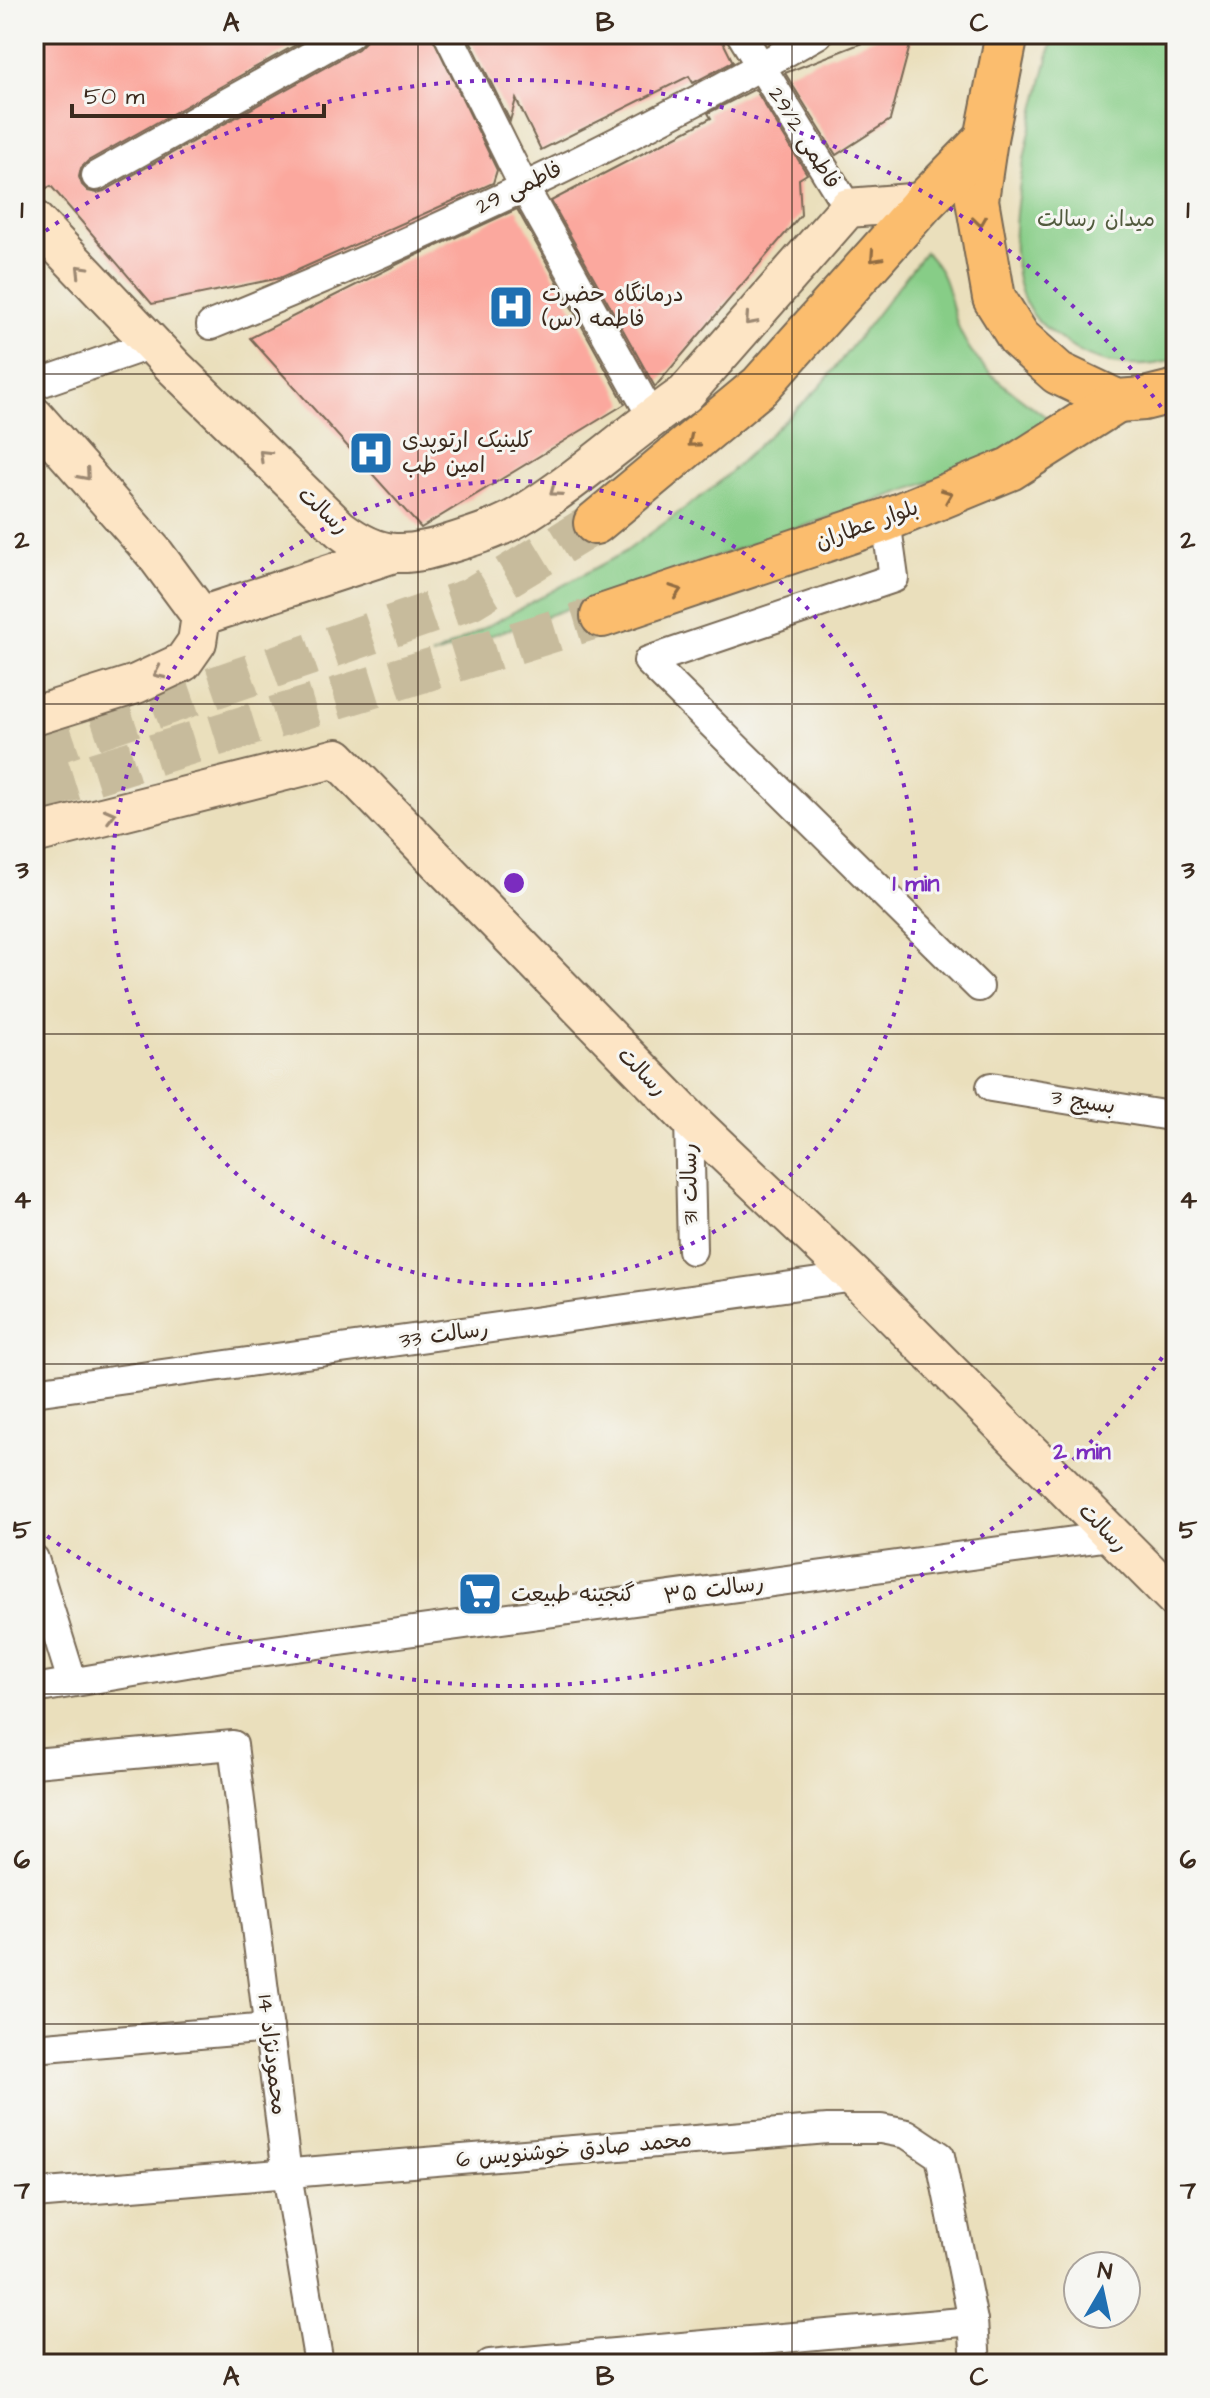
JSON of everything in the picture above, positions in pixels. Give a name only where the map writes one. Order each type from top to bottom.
[{"type":"main road","points":[[1006,35],[977,200],[994,298],[1019,338],[1058,373],[1117,401],[1144,399],[1176,391]]},
{"type":"main road","points":[[595,523],[760,386],[924,202],[986,139]]},
{"type":"main road","name":"بلوار عطاران","points":[[602,616],[886,520],[1010,469],[1117,401]]},
{"type":"street","points":[[96,176],[350,34]]},
{"type":"street","points":[[448,34],[524,187],[652,417]]},
{"type":"street","name":"فاطمی 29/2","points":[[741,34],[848,208]]},
{"type":"street","name":"فاطمی 29","points":[[211,325],[338,274],[524,187],[760,67],[818,34]]},
{"type":"street","points":[[848,208],[924,202]]},
{"type":"street","name":"رسالت","points":[[34,220],[152,344],[340,529],[362,544],[394,553],[427,551],[475,536],[522,515],[614,451],[652,417],[685,394],[848,208]]},
{"type":"street","points":[[34,385],[152,344]]},
{"type":"street","points":[[34,416],[155,554],[201,616],[197,642],[183,662],[136,684],[34,716]]},
{"type":"street","points":[[886,520],[894,578],[648,661],[979,987]]},
{"type":"street","points":[[201,616],[394,553]]},
{"type":"street","name":"رسالت","points":[[34,834],[337,758],[689,1119],[855,1277],[1176,1599]]},
{"type":"street","name":"بسیج 3","points":[[991,1087],[1176,1117]]},
{"type":"street","name":"رسالت 31","points":[[689,1119],[692,1250]]},
{"type":"street","name":"رسالت 33","points":[[34,1392],[855,1277]]},
{"type":"street","name":"رسالت ۳۵","points":[[34,1689],[222,1657],[1111,1536]]},
{"type":"street","points":[[34,1559],[72,1681]]},
{"type":"street","name":"محمودنژاد 14","points":[[34,1763],[233,1745],[287,2174],[319,2364]]},
{"type":"street","points":[[34,2048],[269,2028]]},
{"type":"street","name":"محمد صادق خوشنویس 6","points":[[34,2194],[828,2129],[881,2129],[907,2134],[940,2156],[973,2321]]},
{"type":"street","points":[[490,2364],[973,2321]]},
{"type":"street","points":[[973,2321],[976,2364]]},
{"type":"street","points":[[973,2321],[995,2364]]},
{"type":"green space","name":"میدان رسالت","points":[[1056,34],[1176,34],[1176,359],[1135,365],[1108,362],[1082,353],[1037,320],[1019,283],[1015,251],[1020,179]]},
{"type":"green space","points":[[925,252],[943,277],[957,323],[973,353],[1008,389],[1049,419],[1010,454],[432,656],[625,552],[715,486],[820,387]]},
{"type":"building","points":[[34,34],[315,34],[88,161],[81,168],[79,177],[88,191],[104,191],[358,49],[365,42],[367,34],[431,34],[497,170],[493,183],[280,278],[152,304],[51,186],[47,188],[34,174]]},
{"type":"building","points":[[467,34],[719,34],[733,62],[693,83],[689,76],[541,150],[516,99],[510,121]]},
{"type":"building","points":[[885,34],[913,34],[890,120],[836,155],[785,73]]},
{"type":"building","points":[[755,89],[807,174],[799,179],[801,215],[655,387],[551,201],[711,118],[708,113]]},
{"type":"building","points":[[517,209],[625,404],[421,528],[250,338]]},
{"type":"tunnel","points":[[34,750],[470,599],[595,523]]},
{"type":"tunnel","points":[[34,792],[602,616]]},
{"type":"place","name":"درمانگاه حضرت فاطمه (س)","points":[[511,307]]},
{"type":"place","name":"کلینیک ارتوپدی امین طب","points":[[371,453]]},
{"type":"place","name":"گنجینه طبیعت","points":[[480,1594]]}]
